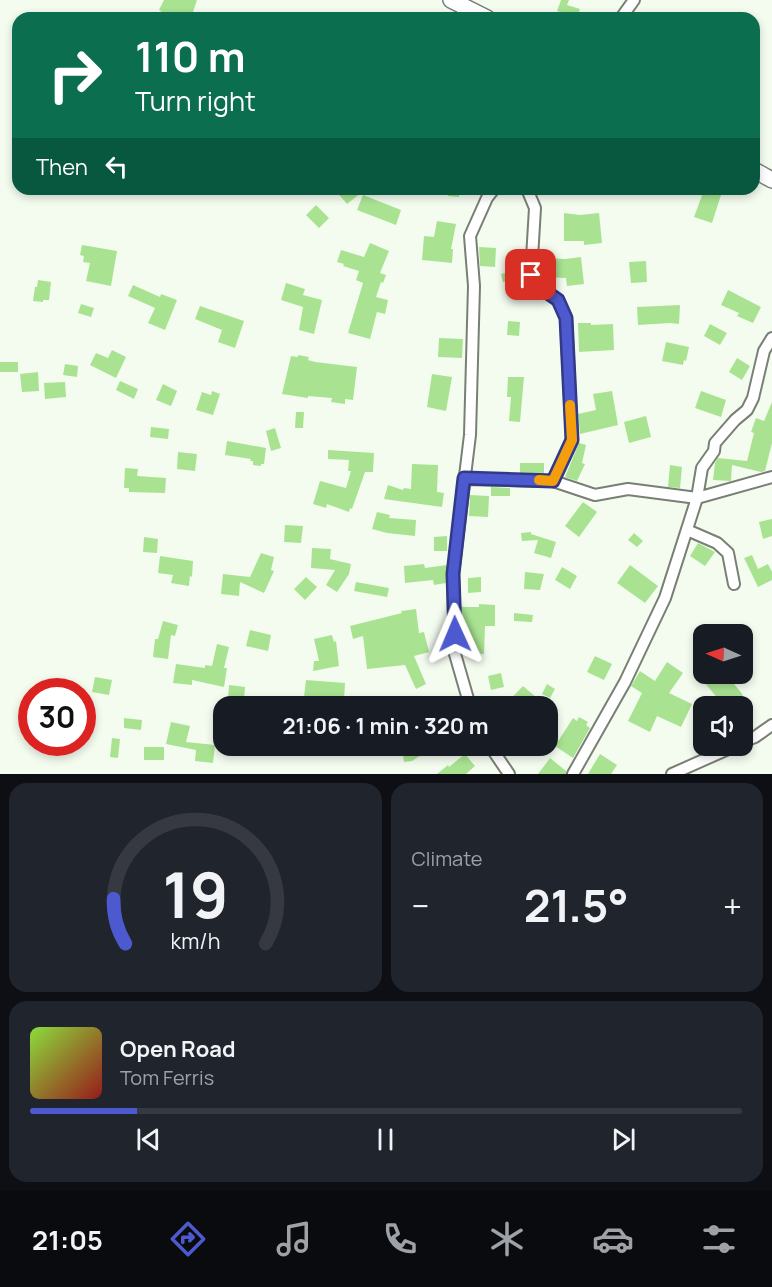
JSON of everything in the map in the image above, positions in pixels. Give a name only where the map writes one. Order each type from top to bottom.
[{"type":"main road","points":[[451,0],[475,12]]},
{"type":"street","points":[[467,696],[455,654],[453,574],[470,435],[474,286],[470,236],[489,195]]},
{"type":"street","points":[[530,195],[535,208],[531,275],[538,286],[558,300],[566,318],[572,440],[553,481]]},
{"type":"street","points":[[573,774],[625,682],[650,629],[664,598],[687,530],[697,498],[702,468],[714,451],[715,443],[747,410],[753,398],[764,351],[772,338]]},
{"type":"street","points":[[464,478],[553,481],[595,495],[628,489],[697,498],[772,477]]},
{"type":"street","points":[[687,530],[717,543],[728,554],[734,584]]},
{"type":"street","points":[[753,738],[772,725]]},
{"type":"street","points":[[497,756],[509,774]]},
{"type":"street","points":[[672,774],[712,756]]},
{"type":"building","points":[[164,0],[197,0],[193,12],[161,12],[159,10]]},
{"type":"building","points":[[561,0],[569,0],[567,5],[580,9],[579,12],[557,11]]},
{"type":"building","points":[[339,195],[358,195],[347,204]]},
{"type":"building","points":[[363,195],[401,210],[396,225],[357,210]]},
{"type":"building","points":[[702,195],[721,195],[712,223],[694,217]]},
{"type":"building","points":[[316,205],[329,218],[319,228],[306,215]]},
{"type":"building","points":[[564,213],[580,215],[599,213],[602,243],[584,245],[584,241],[564,241]]},
{"type":"building","points":[[437,221],[456,224],[451,249],[453,249],[452,263],[422,260],[424,236],[434,237]]},
{"type":"building","points":[[370,243],[389,251],[380,273],[386,275],[376,297],[388,300],[385,314],[377,312],[370,339],[348,333],[363,283],[356,280],[359,271],[337,262],[341,250],[364,257]]},
{"type":"building","points":[[82,245],[117,251],[111,286],[86,281],[90,263],[83,262],[84,256],[80,255]]},
{"type":"building","points":[[479,247],[496,248],[495,267],[480,266]]},
{"type":"building","points":[[581,257],[584,284],[567,286],[566,278],[541,277],[539,273],[540,258]]},
{"type":"building","points":[[646,261],[647,282],[631,283],[629,262]]},
{"type":"building","points":[[518,270],[520,279],[503,282],[501,274]]},
{"type":"building","points":[[38,280],[51,282],[49,300],[33,301]]},
{"type":"building","points":[[286,283],[305,289],[303,295],[322,300],[314,334],[299,330],[303,307],[281,300]]},
{"type":"building","points":[[133,285],[160,297],[161,294],[177,300],[165,330],[148,323],[155,308],[128,296]]},
{"type":"building","points":[[728,290],[761,307],[753,323],[737,316],[739,313],[721,305]]},
{"type":"building","points":[[81,304],[94,308],[91,317],[78,313]]},
{"type":"building","points":[[680,305],[679,324],[638,325],[637,307]]},
{"type":"building","points":[[200,306],[244,321],[235,348],[218,342],[222,330],[195,319]]},
{"type":"building","points":[[508,321],[520,322],[519,336],[507,335]]},
{"type":"building","points":[[578,323],[613,324],[614,350],[579,352]]},
{"type":"building","points":[[710,324],[727,333],[720,345],[704,336]]},
{"type":"building","points":[[439,338],[463,339],[462,358],[438,357]]},
{"type":"building","points":[[666,342],[689,347],[683,365],[662,361]]},
{"type":"building","points":[[112,350],[126,357],[116,378],[90,365],[96,353],[108,358]]},
{"type":"building","points":[[298,355],[309,357],[308,360],[315,362],[357,367],[353,400],[345,399],[345,404],[331,402],[332,398],[308,396],[308,398],[282,394],[291,356],[298,357]]},
{"type":"building","points":[[737,358],[750,366],[742,380],[729,372]]},
{"type":"building","points":[[0,362],[18,362],[18,372],[0,372]]},
{"type":"building","points":[[65,364],[78,366],[77,377],[63,375]]},
{"type":"building","points":[[38,372],[39,391],[22,392],[20,374]]},
{"type":"building","points":[[432,374],[452,377],[446,411],[427,407]]},
{"type":"building","points":[[508,377],[524,377],[520,422],[509,421],[511,397],[507,397]]},
{"type":"building","points":[[120,381],[138,389],[134,399],[116,390]]},
{"type":"building","points":[[65,382],[66,397],[45,399],[44,383]]},
{"type":"building","points":[[163,384],[177,391],[171,406],[156,400]]},
{"type":"building","points":[[212,391],[220,394],[213,415],[196,410],[202,392],[211,395]]},
{"type":"building","points":[[612,391],[618,425],[580,434],[578,414],[596,410],[593,394]]},
{"type":"building","points":[[701,391],[726,400],[721,417],[695,408]]},
{"type":"building","points":[[772,402],[772,443],[765,471],[732,465],[731,481],[713,480],[715,463],[718,458],[747,461],[754,433],[751,432],[756,418],[764,421]]},
{"type":"building","points":[[296,412],[304,412],[303,428],[295,428]]},
{"type":"building","points":[[646,416],[651,437],[629,443],[624,422]]},
{"type":"building","points":[[151,427],[169,429],[168,439],[150,437]]},
{"type":"building","points":[[275,428],[281,448],[271,451],[266,431]]},
{"type":"building","points":[[227,441],[266,448],[264,464],[253,465],[251,459],[225,455]]},
{"type":"building","points":[[579,443],[586,445],[582,463],[585,464],[577,481],[565,477]]},
{"type":"building","points":[[328,450],[374,453],[373,472],[365,472],[349,512],[327,504],[326,508],[313,504],[320,481],[346,488],[351,471],[348,471],[349,460],[328,459]]},
{"type":"building","points":[[178,452],[197,454],[195,471],[177,469]]},
{"type":"building","points":[[520,463],[544,463],[544,473],[520,473]]},
{"type":"building","points":[[412,464],[438,465],[437,492],[444,493],[442,507],[384,499],[388,485],[403,490],[404,488],[411,489]]},
{"type":"building","points":[[670,465],[682,467],[680,488],[668,487]]},
{"type":"building","points":[[125,468],[138,469],[137,476],[166,478],[165,493],[129,492],[129,488],[124,488]]},
{"type":"building","points":[[491,487],[510,488],[510,496],[491,496]]},
{"type":"building","points":[[470,495],[489,496],[488,517],[469,516]]},
{"type":"building","points":[[583,502],[597,512],[579,537],[565,526]]},
{"type":"building","points":[[377,512],[390,515],[389,518],[416,520],[415,536],[372,529]]},
{"type":"building","points":[[772,519],[772,536],[763,539],[759,522]]},
{"type":"building","points":[[285,525],[303,526],[301,543],[284,542]]},
{"type":"building","points":[[531,532],[531,534],[556,542],[551,558],[534,553],[538,540],[522,541],[521,533]]},
{"type":"building","points":[[634,533],[643,541],[637,547],[628,540]]},
{"type":"building","points":[[447,536],[447,551],[434,551],[434,537]]},
{"type":"building","points":[[144,537],[158,539],[157,553],[143,552]]},
{"type":"building","points":[[698,543],[715,552],[705,566],[690,556]]},
{"type":"building","points":[[312,548],[331,549],[330,559],[351,564],[349,574],[337,592],[326,585],[335,570],[311,568]]},
{"type":"building","points":[[261,553],[274,557],[271,570],[274,571],[264,593],[240,582],[239,596],[221,594],[223,574],[250,577]]},
{"type":"building","points":[[752,555],[758,569],[768,564],[772,572],[772,580],[758,587],[744,558]]},
{"type":"building","points":[[160,556],[193,561],[189,586],[171,583],[173,575],[158,573]]},
{"type":"building","points":[[424,564],[425,568],[447,565],[446,583],[434,585],[433,580],[405,583],[404,566]]},
{"type":"building","points":[[630,565],[658,586],[645,603],[617,583]]},
{"type":"building","points":[[562,567],[577,576],[570,589],[555,580]]},
{"type":"building","points":[[525,572],[544,574],[540,590],[524,589]]},
{"type":"building","points":[[306,577],[317,587],[305,600],[294,589]]},
{"type":"building","points":[[481,577],[481,592],[468,593],[468,578]]},
{"type":"building","points":[[356,582],[389,588],[387,597],[354,591]]},
{"type":"building","points":[[479,604],[495,605],[495,626],[485,626],[484,654],[467,653],[468,627],[462,627],[461,607],[479,607]]},
{"type":"building","points":[[416,609],[419,633],[424,632],[429,652],[414,656],[426,684],[416,689],[405,665],[367,669],[363,636],[353,639],[350,626],[402,613],[401,611]]},
{"type":"building","points":[[514,613],[533,615],[532,622],[514,621]]},
{"type":"building","points":[[163,621],[178,625],[175,636],[171,635],[168,659],[153,657],[155,639],[158,639]]},
{"type":"building","points":[[250,630],[271,635],[268,651],[246,646]]},
{"type":"building","points":[[332,635],[334,642],[336,641],[339,666],[313,671],[314,661],[319,661],[314,639]]},
{"type":"building","points":[[217,644],[229,647],[224,668],[227,668],[224,687],[192,680],[192,685],[173,683],[176,664],[205,668],[205,665],[212,666]]},
{"type":"building","points":[[595,656],[612,664],[604,680],[587,672]]},
{"type":"building","points":[[667,662],[683,673],[669,693],[692,704],[681,727],[657,716],[650,732],[628,721],[642,693],[631,686],[640,671],[655,681]]},
{"type":"building","points":[[501,673],[504,687],[491,690],[488,676]]},
{"type":"building","points":[[95,678],[112,680],[109,695],[96,693]]},
{"type":"building","points":[[306,680],[345,683],[344,696],[304,696]]},
{"type":"building","points":[[547,684],[555,689],[551,696],[542,694]]},
{"type":"building","points":[[706,684],[734,684],[743,695],[742,696],[716,696]]},
{"type":"building","points":[[229,685],[245,687],[244,696],[228,696]]},
{"type":"building","points":[[523,686],[535,696],[514,696]]},
{"type":"building","points":[[579,717],[588,722],[586,725],[590,728],[573,758],[558,748],[558,741],[573,718],[577,721]]},
{"type":"building","points":[[124,718],[142,720],[141,730],[124,728]]},
{"type":"building","points":[[171,722],[190,726],[186,742],[213,745],[213,763],[195,761],[196,750],[166,744]]},
{"type":"building","points":[[112,738],[120,739],[118,758],[110,757]]},
{"type":"building","points":[[144,747],[164,747],[164,760],[144,760]]},
{"type":"building","points":[[600,754],[617,765],[611,774],[588,774]]},
{"type":"building","points":[[403,756],[420,756],[412,761],[404,762]]},
{"type":"building","points":[[463,756],[467,756],[475,766],[466,774],[437,774],[448,765],[449,767]]},
{"type":"building","points":[[550,758],[566,771],[566,774],[538,774]]},
{"type":"slow traffic","points":[[539,480],[553,481],[572,440],[570,405]]},
{"type":"route","points":[[455,634],[453,574],[464,478],[553,481],[572,440],[566,318],[558,300],[538,286],[531,275]]}]
